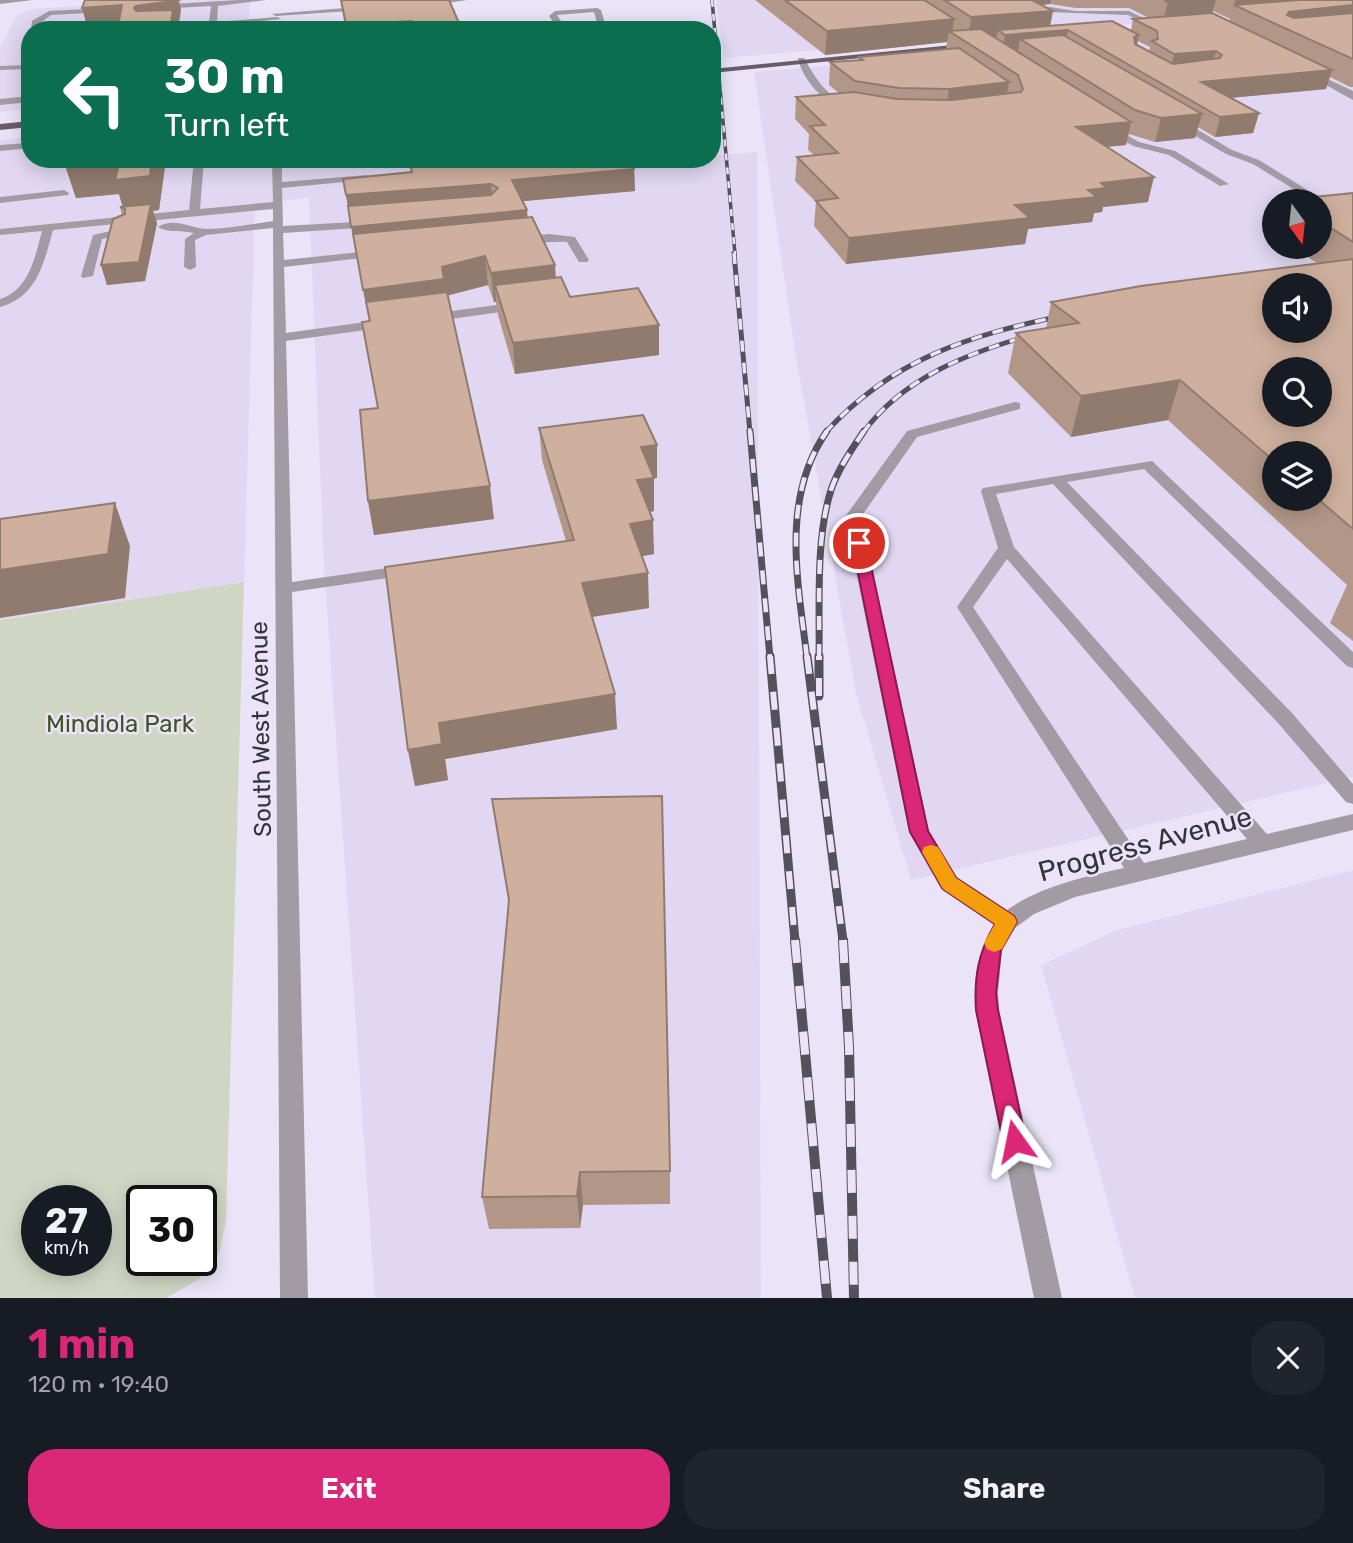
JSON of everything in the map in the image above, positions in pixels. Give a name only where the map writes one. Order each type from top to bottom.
[{"type":"main road","points":[[1136,31],[1174,28]]},
{"type":"main road","points":[[721,70],[981,44]]},
{"type":"main road","points":[[721,64],[801,60]]},
{"type":"main road","points":[[0,127],[21,125]]},
{"type":"street","points":[[0,2],[30,0]]},
{"type":"street","points":[[146,7],[263,0]]},
{"type":"street","points":[[426,4],[464,0]]},
{"type":"street","points":[[275,2],[277,21]]},
{"type":"street","points":[[213,21],[215,4]]},
{"type":"street","points":[[240,21],[371,7]]},
{"type":"street","points":[[38,21],[49,13],[118,9]]},
{"type":"street","points":[[557,21],[553,16],[555,13],[582,9],[597,10],[600,21]]},
{"type":"street","points":[[1030,18],[1018,12],[1050,9],[1076,13],[1129,13],[1162,29]]},
{"type":"street","points":[[955,39],[966,46]]},
{"type":"street","points":[[933,48],[950,60]]},
{"type":"street","points":[[801,60],[812,78],[835,103],[857,109]]},
{"type":"street","points":[[0,68],[21,67]]},
{"type":"street","points":[[1302,69],[1351,93],[1353,97]]},
{"type":"street","points":[[812,78],[825,77]]},
{"type":"street","points":[[0,102],[21,100]]},
{"type":"street","points":[[1095,119],[1136,144],[1172,153],[1224,184]]},
{"type":"street","points":[[1172,119],[1229,152],[1256,162],[1343,215]]},
{"type":"street","points":[[0,148],[21,144]]},
{"type":"street","points":[[194,213],[198,168]]},
{"type":"street","name":"South West Avenue","points":[[277,168],[294,1298]]},
{"type":"street","points":[[277,186],[373,176]]},
{"type":"street","points":[[0,200],[64,193]]},
{"type":"street","points":[[0,232],[194,213],[278,220],[389,222]]},
{"type":"street","points":[[190,267],[190,239],[204,232],[278,220]]},
{"type":"street","points":[[87,276],[97,237],[108,233],[182,226],[204,232]]},
{"type":"street","points":[[0,303],[20,295],[35,271],[48,228]]},
{"type":"street","points":[[509,240],[549,237],[571,239],[583,260]]},
{"type":"street","points":[[279,264],[390,252]]},
{"type":"street","points":[[280,338],[532,304]]},
{"type":"street","points":[[1007,922],[949,883],[919,832],[853,517],[912,434],[1015,406]]},
{"type":"street","points":[[1264,844],[1006,548],[988,491],[1147,464],[1353,662]]},
{"type":"street","points":[[1056,479],[1285,718],[1353,797]]},
{"type":"street","points":[[1006,548],[965,607],[1139,873]]},
{"type":"street","points":[[283,588],[428,568]]},
{"type":"street","name":"Progress Avenue","points":[[1048,1298],[987,1010],[986,993],[991,949],[1007,922],[1026,908],[1072,889],[1353,822]]},
{"type":"shaded area","points":[[170,0],[250,0],[249,21],[21,21],[21,110],[0,112],[0,47],[17,15],[32,9]]},
{"type":"shaded area","points":[[716,0],[1234,0],[1265,13],[724,58]]},
{"type":"shaded area","points":[[1353,22],[1353,777],[911,880],[856,693],[794,345],[754,72]]},
{"type":"shaded area","points":[[21,138],[21,168],[721,168],[721,155],[757,152],[761,1298],[375,1298],[324,565],[309,198],[255,204],[244,582],[0,620],[0,140]]},
{"type":"shaded area","points":[[1353,870],[1353,1298],[1135,1298],[1041,965],[1117,930]]},
{"type":"green space","name":"Mindiola Park","points":[[244,582],[226,1221],[219,1253],[217,1256],[217,1185],[126,1185],[126,1276],[201,1276],[199,1279],[167,1298],[0,1298],[0,620]]},
{"type":"building","points":[[85,0],[174,0],[134,8],[136,11],[173,10],[171,21],[119,21],[122,5],[82,8]]},
{"type":"building","points":[[341,0],[449,0],[458,21],[412,21],[345,21]]},
{"type":"building","points":[[785,0],[924,0],[954,19],[827,31]]},
{"type":"building","points":[[944,0],[1032,0],[1053,11],[971,17]]},
{"type":"building","points":[[1299,0],[1353,0],[1353,5],[1289,12],[1287,15],[1294,18],[1353,13],[1353,59],[1234,5]]},
{"type":"building","points":[[1212,13],[1332,70],[1201,82],[1259,113],[1220,117],[1068,30],[1005,35],[998,30],[1112,21],[1139,35],[1134,37],[1135,44],[1173,64],[1220,58],[1222,55],[1216,51],[1174,54],[1152,41],[1158,39],[1157,31],[1133,19]]},
{"type":"building","points":[[981,29],[1131,122],[1076,127],[1154,177],[1101,183],[1107,188],[1088,190],[1097,197],[1015,205],[1030,218],[849,238],[816,201],[838,198],[797,157],[838,153],[810,126],[825,125],[796,97],[854,92],[897,99],[952,100],[1021,92],[1023,89],[1018,75],[949,31]]},
{"type":"building","points":[[1063,35],[1202,114],[1161,118],[1135,110],[1020,39]]},
{"type":"building","points":[[959,48],[1009,82],[949,89],[899,88],[855,81],[830,62],[863,60],[859,57]]},
{"type":"building","points":[[118,168],[151,168],[150,176],[115,180]]},
{"type":"building","points":[[411,168],[634,169],[512,180],[527,210],[351,227],[348,206],[491,195],[498,188],[491,184],[346,195],[343,179],[412,172]]},
{"type":"building","points":[[1353,193],[1353,242],[1332,229],[1332,195]]},
{"type":"building","points":[[151,204],[139,262],[101,265],[113,219],[125,214],[125,209],[120,207]]},
{"type":"building","points":[[532,217],[555,265],[491,273],[485,256],[442,267],[444,279],[363,290],[353,234]]},
{"type":"building","points":[[1353,259],[1353,529],[1332,511],[1332,441],[1262,441],[1262,451],[1180,380],[1081,396],[1016,333],[1079,323],[1051,302],[1141,286]]},
{"type":"building","points":[[561,277],[570,297],[638,288],[659,325],[513,343],[495,285]]},
{"type":"building","points":[[447,292],[490,486],[368,501],[360,410],[378,408],[362,322],[370,321],[366,302]]},
{"type":"building","points":[[643,415],[657,445],[641,447],[654,478],[637,480],[653,520],[630,524],[648,573],[582,583],[615,694],[439,723],[442,744],[408,750],[385,567],[574,540],[539,428]]},
{"type":"building","points":[[115,503],[108,554],[0,570],[0,519]]},
{"type":"building","points":[[662,796],[670,1171],[580,1172],[577,1196],[482,1197],[509,900],[492,799]]},
{"type":"railway","points":[[712,0],[714,21]]},
{"type":"railway","points":[[721,99],[735,254]]},
{"type":"railway","points":[[734,253],[750,433]]},
{"type":"railway","points":[[827,431],[851,407],[878,386],[935,353],[997,331],[1066,315]]},
{"type":"railway","points":[[863,433],[879,414],[917,382],[962,359],[1032,335]]},
{"type":"railway","points":[[750,431],[770,658]]},
{"type":"railway","points":[[807,658],[797,570],[798,512],[812,457],[827,431]]},
{"type":"railway","points":[[819,658],[823,527],[832,487],[846,458],[864,431]]},
{"type":"railway","points":[[770,656],[795,941]]},
{"type":"railway","points":[[807,656],[843,941]]},
{"type":"railway","points":[[819,658],[819,696]]},
{"type":"railway","points":[[795,940],[827,1298]]},
{"type":"railway","points":[[843,940],[849,1047],[854,1298]]},
{"type":"slow traffic","points":[[931,852],[949,883],[1007,922],[994,943]]},
{"type":"route","points":[[859,543],[919,832],[949,883],[1007,922],[991,949],[986,993],[987,1010],[1015,1141]]}]
